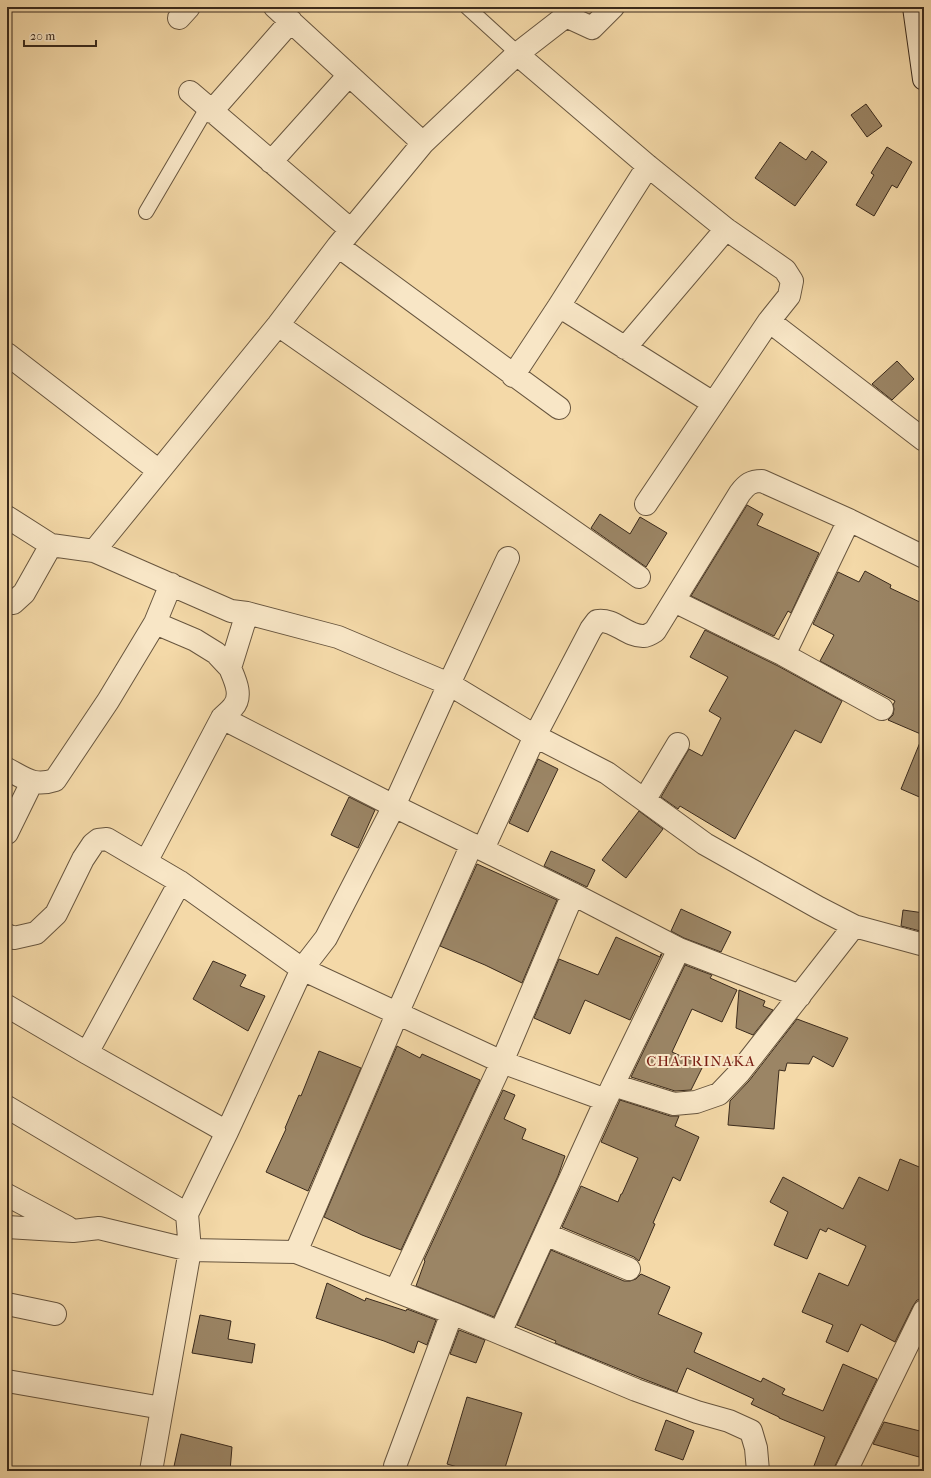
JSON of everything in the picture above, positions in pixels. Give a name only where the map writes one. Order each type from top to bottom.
[{"type":"street","points":[[94,551],[278,325],[344,238],[423,143],[517,54],[566,16],[592,28],[613,7]]},
{"type":"street","points":[[914,7],[924,79]]},
{"type":"street","points":[[209,110],[283,14],[423,143]]},
{"type":"street","points":[[517,54],[648,166],[726,229],[785,270],[792,281],[789,296],[769,321],[646,504]]},
{"type":"street","points":[[271,162],[350,75]]},
{"type":"street","points":[[190,92],[271,162],[344,238],[513,376],[558,408]]},
{"type":"street","points":[[513,376],[648,166]]},
{"type":"street","points":[[624,348],[726,229]]},
{"type":"street","points":[[559,306],[713,403]]},
{"type":"street","points":[[769,321],[924,440]]},
{"type":"street","points":[[278,325],[639,577]]},
{"type":"street","points":[[7,354],[159,471]]},
{"type":"street","points":[[296,1252],[397,1014],[478,847],[591,629],[597,621],[604,620],[632,634],[644,636],[655,631],[740,492],[747,484],[753,481],[762,481],[849,520],[924,558]]},
{"type":"street","points":[[7,517],[51,545],[94,551],[231,611],[247,613],[338,637],[449,684],[535,736],[607,772],[705,844],[854,926],[924,945]]},
{"type":"street","points":[[784,655],[849,520]]},
{"type":"street","points":[[7,599],[14,603],[24,593],[51,545]]},
{"type":"street","points":[[151,1471],[190,1250],[187,1214],[227,1132],[302,969],[326,938],[394,806],[508,558]]},
{"type":"street","points":[[7,770],[32,782],[44,784],[55,780],[108,701],[155,623],[171,584]]},
{"type":"street","points":[[674,601],[784,655],[882,709]]},
{"type":"street","points":[[230,668],[247,613]]},
{"type":"street","points":[[146,862],[222,718],[234,706],[237,695],[237,684],[230,668],[216,653],[200,643],[155,623]]},
{"type":"street","points":[[222,718],[394,806],[573,894],[679,949],[800,996]]},
{"type":"street","points":[[644,799],[678,744]]},
{"type":"street","points":[[7,833],[32,782]]},
{"type":"street","points":[[7,935],[14,938],[36,933],[56,914],[83,860],[93,844],[98,840],[107,839],[180,882],[302,969],[397,1014],[502,1062],[610,1092],[674,1104],[696,1102],[719,1094],[739,1073],[854,926]]},
{"type":"street","points":[[87,1053],[180,882]]},
{"type":"street","points":[[396,1290],[502,1062],[573,894]]},
{"type":"street","points":[[500,1333],[610,1092],[679,949]]},
{"type":"street","points":[[7,1006],[227,1132]]},
{"type":"street","points":[[7,1107],[187,1214]]},
{"type":"street","points":[[7,1194],[74,1231]]},
{"type":"street","points":[[7,1227],[74,1231],[99,1228],[190,1250],[296,1252],[396,1290],[636,1390],[697,1412],[729,1421],[751,1431],[756,1448],[758,1471]]},
{"type":"street","points":[[545,1234],[629,1269]]},
{"type":"street","points":[[7,1304],[55,1314]]},
{"type":"street","points":[[846,1471],[924,1311]]},
{"type":"street","points":[[395,1466],[452,1313]]},
{"type":"street","points":[[7,1381],[162,1408]]},
{"type":"lane","points":[[467,7],[517,54]]},
{"type":"lane","points":[[146,212],[209,110]]},
{"type":"building","points":[[866,104],[882,126],[867,137],[851,115]]},
{"type":"building","points":[[780,142],[806,160],[812,151],[827,162],[795,206],[755,178]]},
{"type":"building","points":[[887,147],[912,162],[897,188],[892,185],[874,216],[856,205],[874,175],[871,173]]},
{"type":"building","points":[[897,361],[914,379],[892,400],[872,384]]},
{"type":"building","points":[[747,505],[763,514],[757,525],[819,553],[791,613],[788,611],[774,636],[691,596]]},
{"type":"building","points":[[600,514],[630,534],[640,517],[667,533],[646,567],[591,528]]},
{"type":"building","points":[[865,571],[891,585],[890,588],[924,604],[924,799],[901,789],[923,735],[888,720],[893,715],[893,705],[895,701],[820,661],[834,635],[813,624],[838,572],[859,582]]},
{"type":"building","points":[[705,630],[778,666],[842,701],[821,743],[795,730],[735,839],[680,806],[678,809],[661,797],[689,749],[702,756],[721,718],[709,711],[728,677],[690,657]]},
{"type":"building","points":[[538,759],[558,769],[528,832],[509,823]]},
{"type":"building","points":[[349,797],[375,810],[358,848],[331,835]]},
{"type":"building","points":[[639,811],[663,829],[626,878],[602,860]]},
{"type":"building","points":[[551,851],[595,870],[587,887],[544,866]]},
{"type":"building","points":[[477,864],[557,900],[522,983],[440,946]]},
{"type":"building","points":[[681,909],[731,932],[721,952],[684,938],[671,931]]},
{"type":"building","points":[[903,910],[924,913],[924,932],[901,926]]},
{"type":"building","points":[[616,937],[660,957],[662,954],[630,1020],[585,1000],[570,1034],[534,1018],[559,959],[598,975]]},
{"type":"building","points":[[213,961],[246,975],[240,986],[265,996],[248,1031],[193,999]]},
{"type":"building","points":[[685,965],[712,975],[710,978],[737,990],[722,1022],[692,1009],[672,1052],[703,1066],[691,1090],[675,1091],[631,1077]]},
{"type":"building","points":[[739,990],[765,1001],[763,1006],[773,1010],[753,1035],[736,1028]]},
{"type":"building","points":[[797,1019],[848,1038],[833,1067],[813,1056],[809,1064],[787,1063],[785,1071],[779,1070],[774,1129],[728,1125],[730,1101],[749,1081]]},
{"type":"building","points":[[397,1046],[420,1058],[422,1054],[480,1080],[401,1250],[362,1235],[324,1217]]},
{"type":"building","points":[[319,1051],[361,1068],[308,1191],[266,1172],[286,1129],[285,1128],[299,1095],[301,1096]]},
{"type":"building","points":[[503,1090],[515,1095],[504,1119],[526,1129],[522,1139],[565,1156],[558,1176],[494,1317],[416,1286],[425,1261],[424,1260]]},
{"type":"building","points":[[620,1100],[670,1116],[679,1116],[675,1126],[699,1137],[680,1181],[673,1177],[653,1223],[655,1224],[639,1261],[634,1257],[562,1227],[581,1186],[618,1202],[622,1194],[638,1158],[601,1142]]},
{"type":"building","points":[[900,1159],[924,1169],[924,1299],[917,1300],[895,1342],[861,1324],[848,1352],[826,1342],[833,1325],[802,1312],[819,1273],[848,1286],[866,1246],[828,1228],[826,1232],[820,1229],[807,1259],[774,1245],[788,1212],[770,1202],[783,1177],[843,1209],[859,1177],[888,1191]]},
{"type":"building","points":[[551,1250],[624,1281],[636,1279],[641,1274],[670,1287],[658,1314],[702,1333],[694,1352],[761,1382],[763,1378],[785,1389],[782,1394],[823,1411],[843,1364],[877,1379],[835,1466],[834,1471],[812,1471],[825,1437],[779,1418],[751,1404],[754,1399],[687,1368],[677,1392],[555,1343],[556,1341],[517,1325]]},
{"type":"building","points":[[327,1283],[365,1301],[366,1298],[406,1311],[407,1309],[436,1320],[427,1345],[418,1341],[414,1353],[384,1341],[316,1318]]},
{"type":"building","points":[[200,1315],[231,1321],[228,1339],[255,1344],[252,1363],[192,1353]]},
{"type":"building","points":[[459,1330],[485,1340],[476,1363],[450,1354]]},
{"type":"building","points":[[467,1397],[522,1413],[504,1471],[471,1471],[447,1464]]},
{"type":"building","points":[[666,1420],[694,1431],[683,1460],[655,1450]]},
{"type":"building","points":[[884,1422],[924,1432],[924,1439],[919,1457],[873,1444]]},
{"type":"building","points":[[181,1434],[232,1447],[230,1471],[173,1471]]},
{"type":"district","name":"CHATRINAKA","points":[[701,1061]]}]
